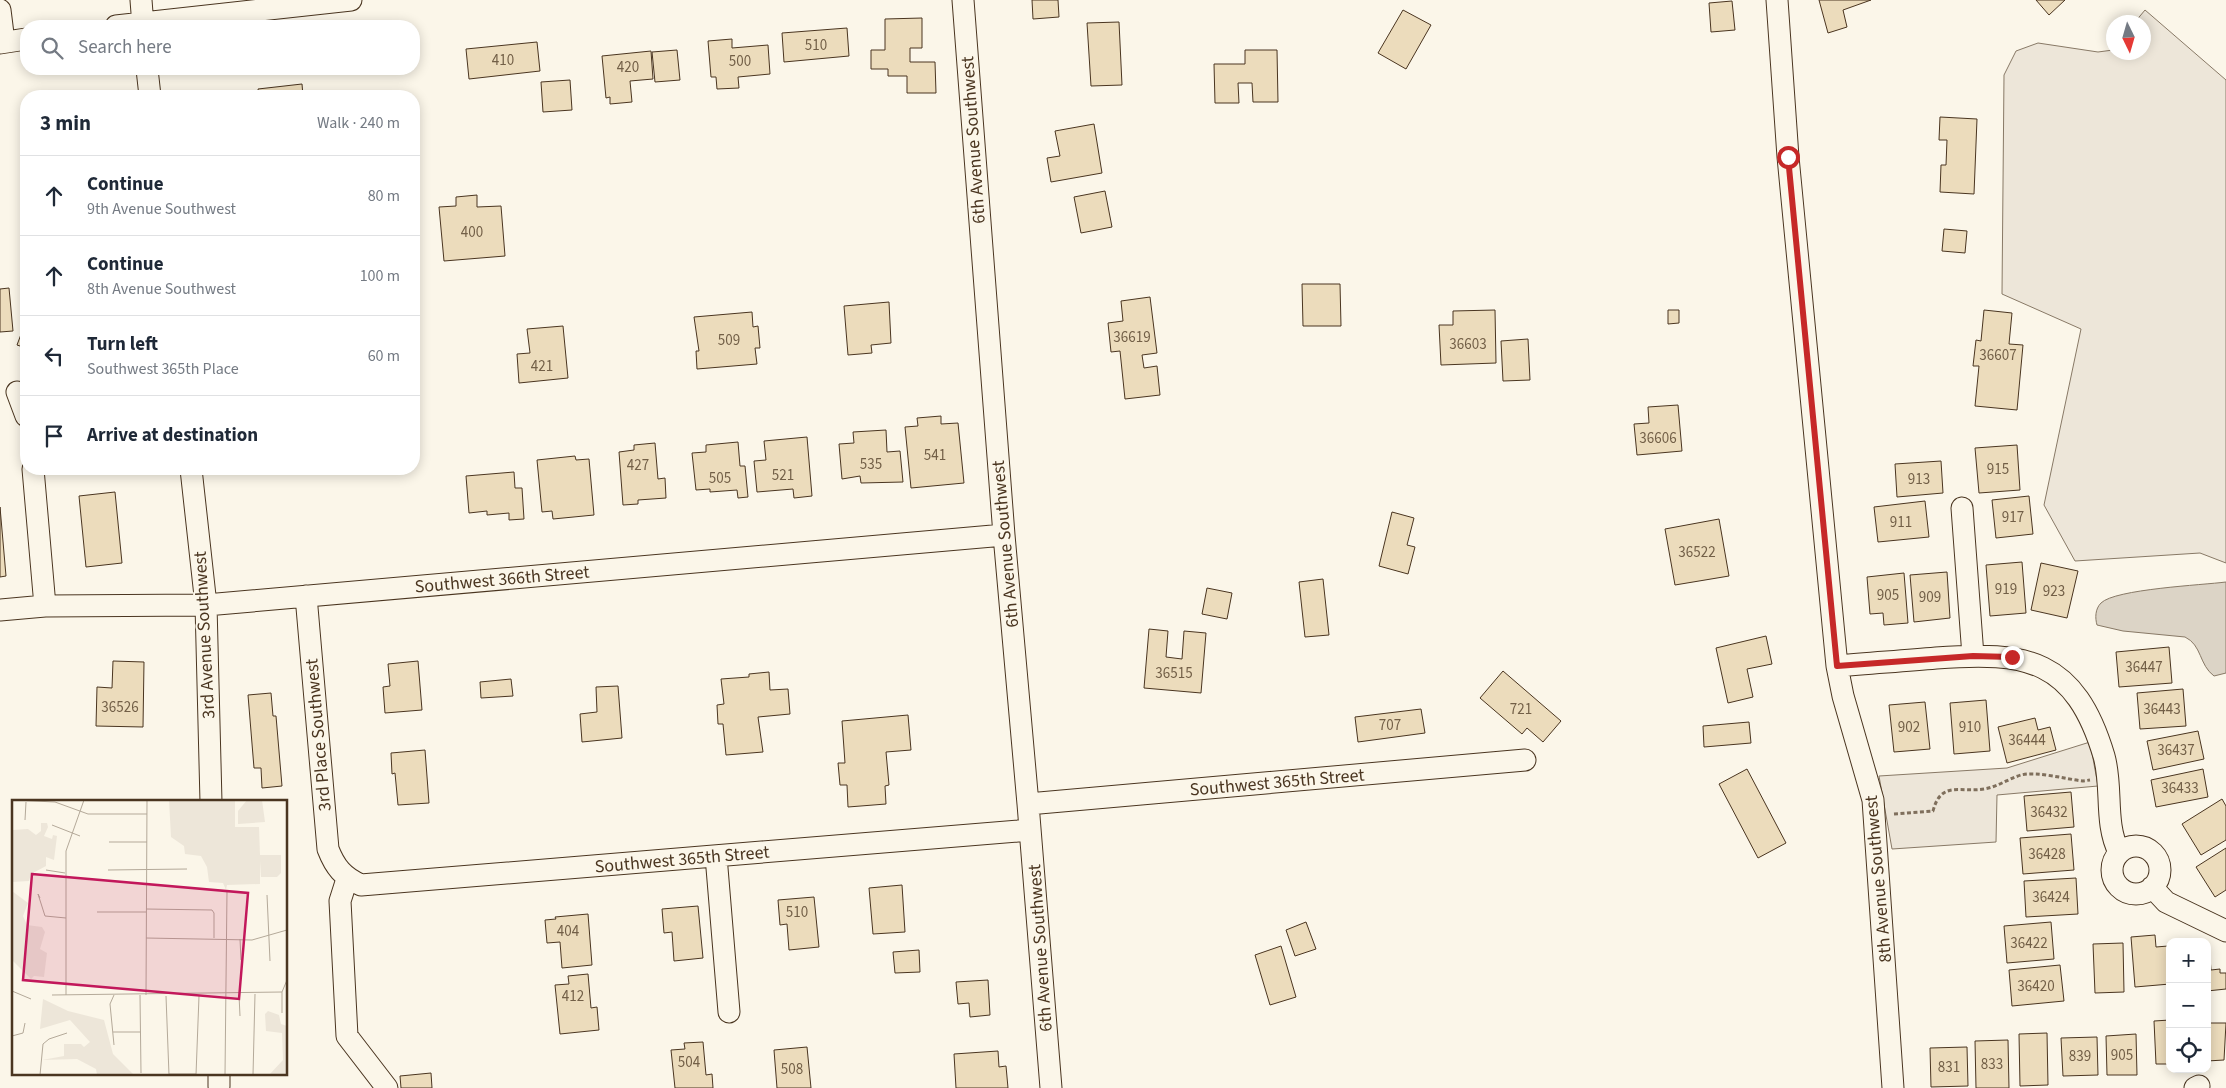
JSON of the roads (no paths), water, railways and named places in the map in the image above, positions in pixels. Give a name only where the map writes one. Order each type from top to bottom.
[{"type":"street","points":[[141,0],[143,20]]},
{"type":"street","points":[[178,20],[351,0]]},
{"type":"street","name":"6th Avenue Southwest","points":[[963,0],[1004,535],[1051,1088]]},
{"type":"street","name":"8th Avenue Southwest","points":[[1778,0],[1788,157],[1837,666],[1843,696],[1873,800],[1893,1088]]},
{"type":"street","points":[[0,10],[2,42],[20,40]]},
{"type":"street","points":[[148,75],[150,90]]},
{"type":"street","points":[[17,392],[20,400]]},
{"type":"street","points":[[34,475],[45,606]]},
{"type":"street","name":"3rd Avenue Southwest","points":[[192,475],[206,604],[211,800]]},
{"type":"street","points":[[1962,508],[1973,656]]},
{"type":"street","name":"Southwest 366th Street","points":[[0,610],[45,606],[206,604],[1004,535]]},
{"type":"street","name":"3rd Place Southwest","points":[[306,596],[328,849],[343,875]]},
{"type":"street","points":[[1837,666],[1973,656],[2012,657],[2031,662],[2053,673],[2086,708],[2097,733],[2108,777],[2112,839],[2120,852]]},
{"type":"street","name":"Southwest 365th Street","points":[[1028,804],[1526,760]]},
{"type":"street","name":"Southwest 365th Street","points":[[343,875],[361,885],[374,885],[1030,830]]},
{"type":"street","points":[[2134,846],[2150,850],[2156,856],[2159,872],[2157,880],[2152,887],[2145,892],[2137,893],[2121,888],[2116,882],[2112,867],[2120,852],[2134,846]]},
{"type":"street","points":[[716,856],[729,1012]]},
{"type":"street","points":[[343,875],[340,900],[347,1036],[387,1088]]},
{"type":"street","points":[[2152,887],[2166,902],[2226,931]]}]
